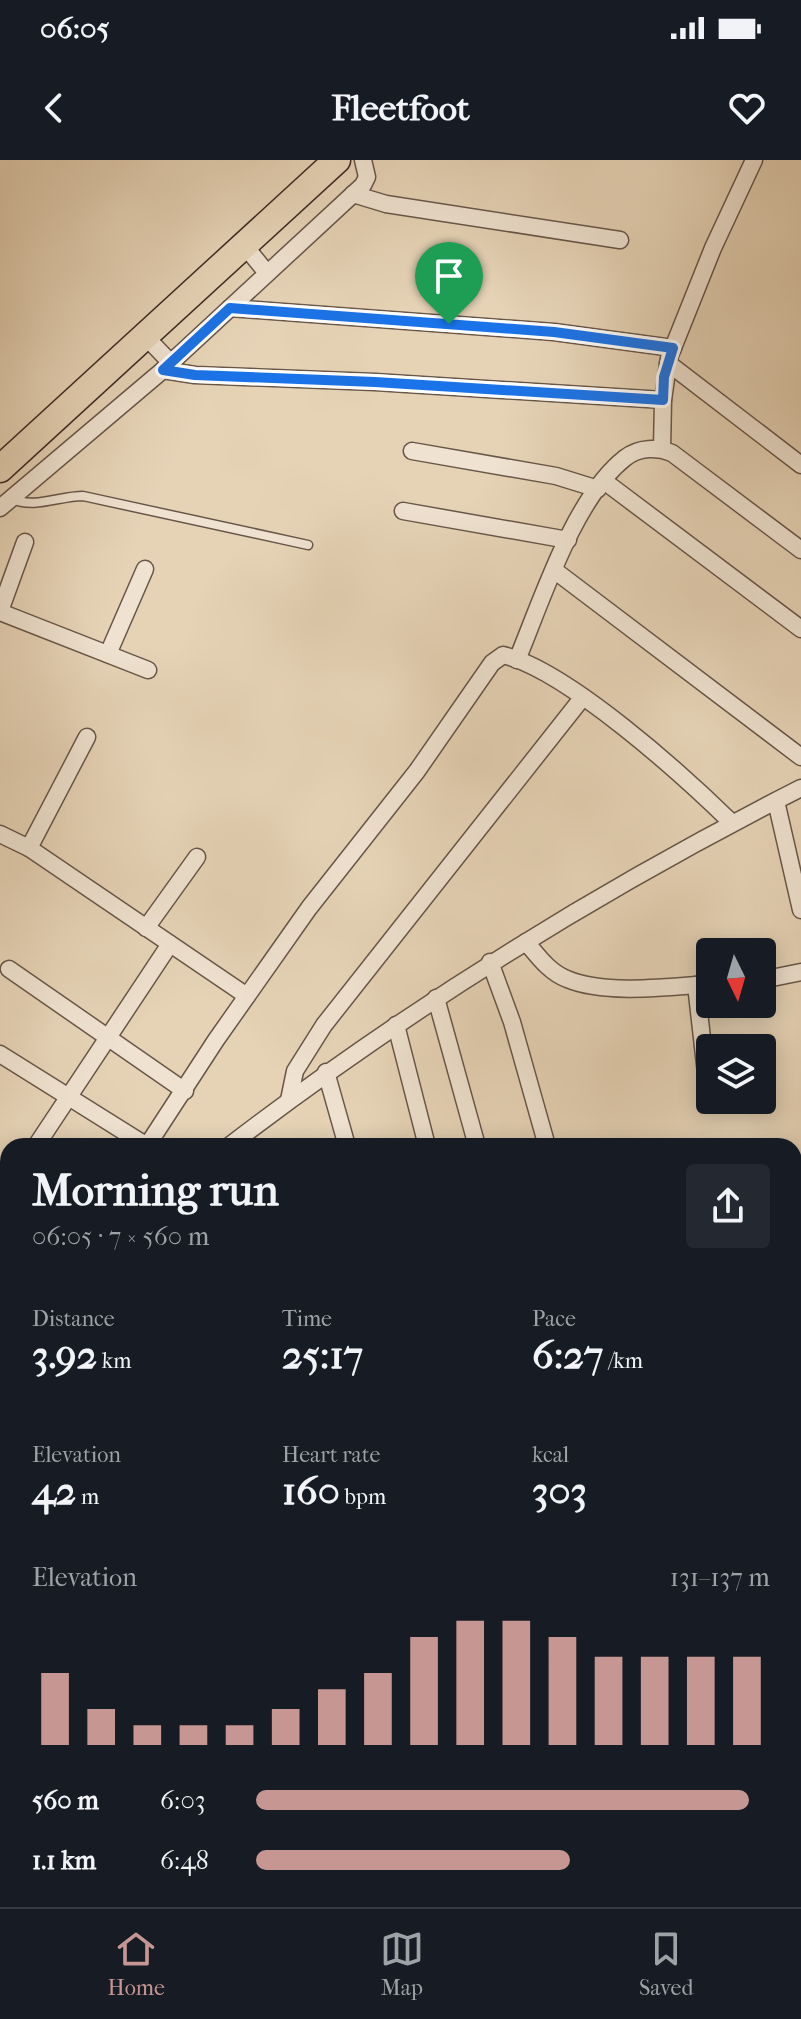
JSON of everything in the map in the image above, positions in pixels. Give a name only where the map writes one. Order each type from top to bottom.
[{"type":"main road","points":[[0,469],[337,160]]},
{"type":"street","points":[[6,503],[167,366],[353,194],[367,177],[363,160]]},
{"type":"street","points":[[662,449],[663,400],[670,356],[713,248],[754,160]]},
{"type":"street","points":[[353,194],[386,204],[620,240]]},
{"type":"street","points":[[244,245],[267,273]]},
{"type":"street","points":[[230,308],[554,332],[670,356],[801,465]]},
{"type":"street","points":[[145,336],[167,366],[195,375],[375,382],[663,400]]},
{"type":"street","points":[[517,660],[568,540],[601,485],[626,457],[648,449],[662,449],[801,550]]},
{"type":"street","points":[[412,451],[601,485],[801,629]]},
{"type":"street","points":[[403,511],[568,540]]},
{"type":"street","points":[[25,542],[0,612],[148,670]]},
{"type":"street","points":[[108,654],[145,569]]},
{"type":"street","points":[[554,570],[801,757]]},
{"type":"street","points":[[153,1138],[309,908],[417,771],[492,663],[503,655],[583,697],[694,786],[732,823]]},
{"type":"street","points":[[289,1100],[295,1071],[324,1025],[583,697]]},
{"type":"street","points":[[29,848],[87,737]]},
{"type":"street","points":[[239,1138],[326,1072],[490,962],[732,823],[801,788]]},
{"type":"street","points":[[776,801],[796,862],[801,910]]},
{"type":"street","points":[[0,834],[29,848],[247,996]]},
{"type":"street","points":[[146,928],[197,857]]},
{"type":"street","points":[[526,942],[547,966],[566,979],[586,985],[696,984]]},
{"type":"street","points":[[47,1138],[69,1096],[170,944]]},
{"type":"street","points":[[490,962],[512,1022],[545,1138]]},
{"type":"street","points":[[9,969],[185,1091]]},
{"type":"street","points":[[776,977],[801,972]]},
{"type":"street","points":[[436,998],[475,1138]]},
{"type":"street","points":[[396,1025],[425,1138]]},
{"type":"street","points":[[0,1054],[135,1138]]},
{"type":"street","points":[[326,1072],[345,1138]]},
{"type":"street","points":[[253,1127],[256,1138]]},
{"type":"lane","points":[[6,503],[34,504],[83,496],[308,545]]},
{"type":"route","points":[[230,308],[449,324],[554,332],[673,348],[664,377],[663,400],[375,382],[177,374],[163,370],[230,308]]}]
